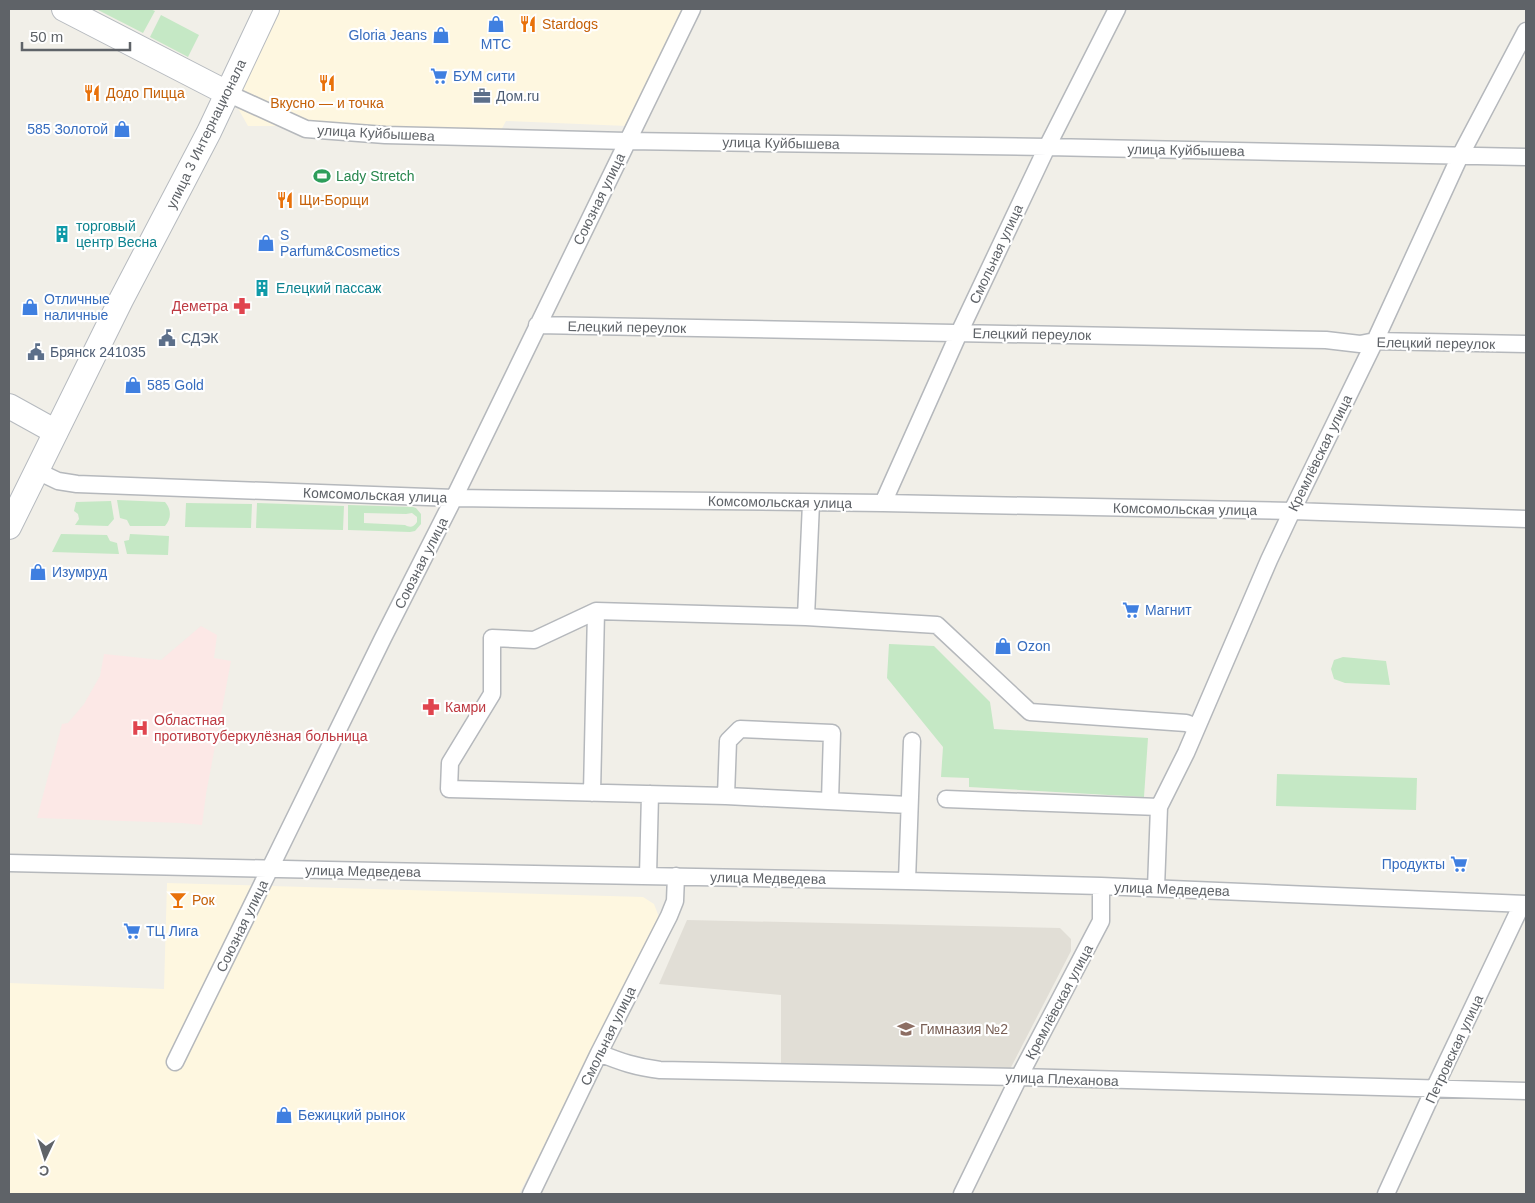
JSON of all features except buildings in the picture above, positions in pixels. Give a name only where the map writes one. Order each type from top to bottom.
[{"type":"main road","name":"улица Куйбышева","points":[[64,9],[227,93]]},
{"type":"main road","name":"улица 3 Интернационала","points":[[9,527],[121,300],[209,132],[267,9]]},
{"type":"main road","points":[[9,406],[56,432]]},
{"type":"street","name":"Союзная улица","points":[[176,1062],[692,9]]},
{"type":"street","name":"Смольная улица","points":[[883,503],[959,333],[1047,147],[1117,9]]},
{"type":"street","name":"Кремлёвская улица","points":[[1156,888],[1158,807],[1186,753],[1269,560],[1460,156],[1526,31]]},
{"type":"street","name":"улица Куйбышева","points":[[227,93],[306,129],[385,135],[1526,157]]},
{"type":"street","name":"Елецкий переулок","points":[[537,325],[1326,340],[1360,344],[1374,341],[1526,344]]},
{"type":"street","name":"Комсомольская улица","points":[[37,471],[58,481],[77,484],[454,498],[883,503],[1292,511],[1526,519]]},
{"type":"street","points":[[806,617],[812,503]]},
{"type":"street","points":[[592,793],[596,611]]},
{"type":"street","points":[[909,805],[726,796],[449,789],[450,763],[492,694],[492,638],[534,640],[596,611],[806,617],[937,625],[1030,712],[1186,723],[1197,727]]},
{"type":"street","points":[[726,796],[728,741],[740,729],[832,733],[830,801]]},
{"type":"street","points":[[907,881],[912,741]]},
{"type":"street","points":[[648,876],[650,794]]},
{"type":"street","points":[[946,799],[1158,807]]},
{"type":"street","name":"улица Медведева","points":[[9,863],[1101,886],[1524,904]]},
{"type":"street","name":"Смольная улица","points":[[531,1194],[599,1053],[669,916],[675,900],[676,876]]},
{"type":"street","name":"Кремлёвская улица","points":[[962,1194],[1019,1077],[1101,921],[1101,886]]},
{"type":"street","name":"Петровская улица","points":[[1386,1194],[1434,1089],[1524,904]]},
{"type":"street","name":"улица Плеханова","points":[[599,1053],[633,1066],[660,1070],[1019,1077],[1526,1091]]},
{"type":"shaded area","points":[[280,9],[684,9],[627,126],[506,121],[499,134],[312,126],[248,126],[235,103]]},
{"type":"shaded area","name":"Областная противотуберкулёзная больница","points":[[201,626],[217,635],[214,658],[231,661],[202,825],[37,818],[62,724],[68,723],[84,704],[100,676],[104,654],[161,660]]},
{"type":"shaded area","name":"Бежицкий рынок","points":[[167,883],[643,897],[654,904],[659,917],[519,1194],[9,1194],[9,983],[164,989]]},
{"type":"shaded area","name":"Гимназия №2","points":[[687,920],[1060,928],[1071,939],[1071,951],[1008,1073],[781,1063],[781,995],[659,984]]},
{"type":"green space","points":[[96,9],[150,9],[155,11],[143,33]]},
{"type":"green space","points":[[161,15],[199,35],[188,57],[150,37]]},
{"type":"green space","points":[[117,500],[165,502],[170,511],[169,520],[165,526],[130,526],[127,520],[120,518]]},
{"type":"green space","points":[[111,501],[114,519],[108,526],[75,525],[79,519],[78,514],[74,511],[76,502]]},
{"type":"green space","points":[[186,503],[252,504],[251,528],[185,527]]},
{"type":"green space","points":[[257,503],[344,506],[343,530],[256,528]]},
{"type":"green space","points":[[348,505],[413,507],[421,514],[421,524],[415,531],[348,530]],"holes":[[[364,513],[412,513],[417,517],[417,522],[413,526],[364,523]]]},
{"type":"green space","points":[[61,534],[107,535],[110,541],[117,543],[119,554],[52,552]]},
{"type":"green space","points":[[130,534],[169,536],[168,555],[127,554],[124,541],[129,540]]},
{"type":"green space","points":[[889,644],[934,646],[990,702],[994,729],[1148,738],[1144,797],[969,787],[969,778],[941,777],[943,747],[887,678]]},
{"type":"green space","points":[[1343,657],[1386,661],[1390,685],[1345,683],[1334,679],[1331,669],[1334,660]]},
{"type":"green space","points":[[1277,774],[1417,778],[1416,810],[1276,806]]},
{"type":"place","name":"МТС","points":[[496,24]]},
{"type":"place","name":"Stardogs","points":[[528,24]]},
{"type":"place","name":"Gloria Jeans","points":[[441,35]]},
{"type":"place","name":"БУМ сити","points":[[439,76]]},
{"type":"place","name":"Вкусно — и точка","points":[[327,83]]},
{"type":"place","name":"Додо Пицца","points":[[92,93]]},
{"type":"place","name":"Дом.ru","points":[[482,96]]},
{"type":"place","name":"585 Золотой","points":[[122,129]]},
{"type":"place","name":"Lady Stretch","points":[[322,176]]},
{"type":"place","name":"Щи-Борщи","points":[[285,200]]},
{"type":"place","name":"торговый центр Весна","points":[[62,234]]},
{"type":"place","name":"S Parfum&Cosmetics","points":[[266,243]]},
{"type":"place","name":"Елецкий пассаж","points":[[262,288]]},
{"type":"place","name":"Деметра","points":[[242,306]]},
{"type":"place","name":"Отличные наличные","points":[[30,307]]},
{"type":"place","name":"СДЭК","points":[[167,338]]},
{"type":"place","name":"Брянск 241035","points":[[36,352]]},
{"type":"place","name":"585 Gold","points":[[133,385]]},
{"type":"place","name":"Изумруд","points":[[38,572]]},
{"type":"place","name":"Магнит","points":[[1131,610]]},
{"type":"place","name":"Ozon","points":[[1003,646]]},
{"type":"place","name":"Камри","points":[[431,707]]},
{"type":"place","name":"Областная противотуберкулёзная больница","points":[[140,728]]},
{"type":"place","name":"Продукты","points":[[1459,864]]},
{"type":"place","name":"Рок","points":[[178,900]]},
{"type":"place","name":"ТЦ Лига","points":[[132,931]]},
{"type":"place","name":"Гимназия №2","points":[[906,1029]]},
{"type":"place","name":"Бежицкий рынок","points":[[284,1115]]}]
